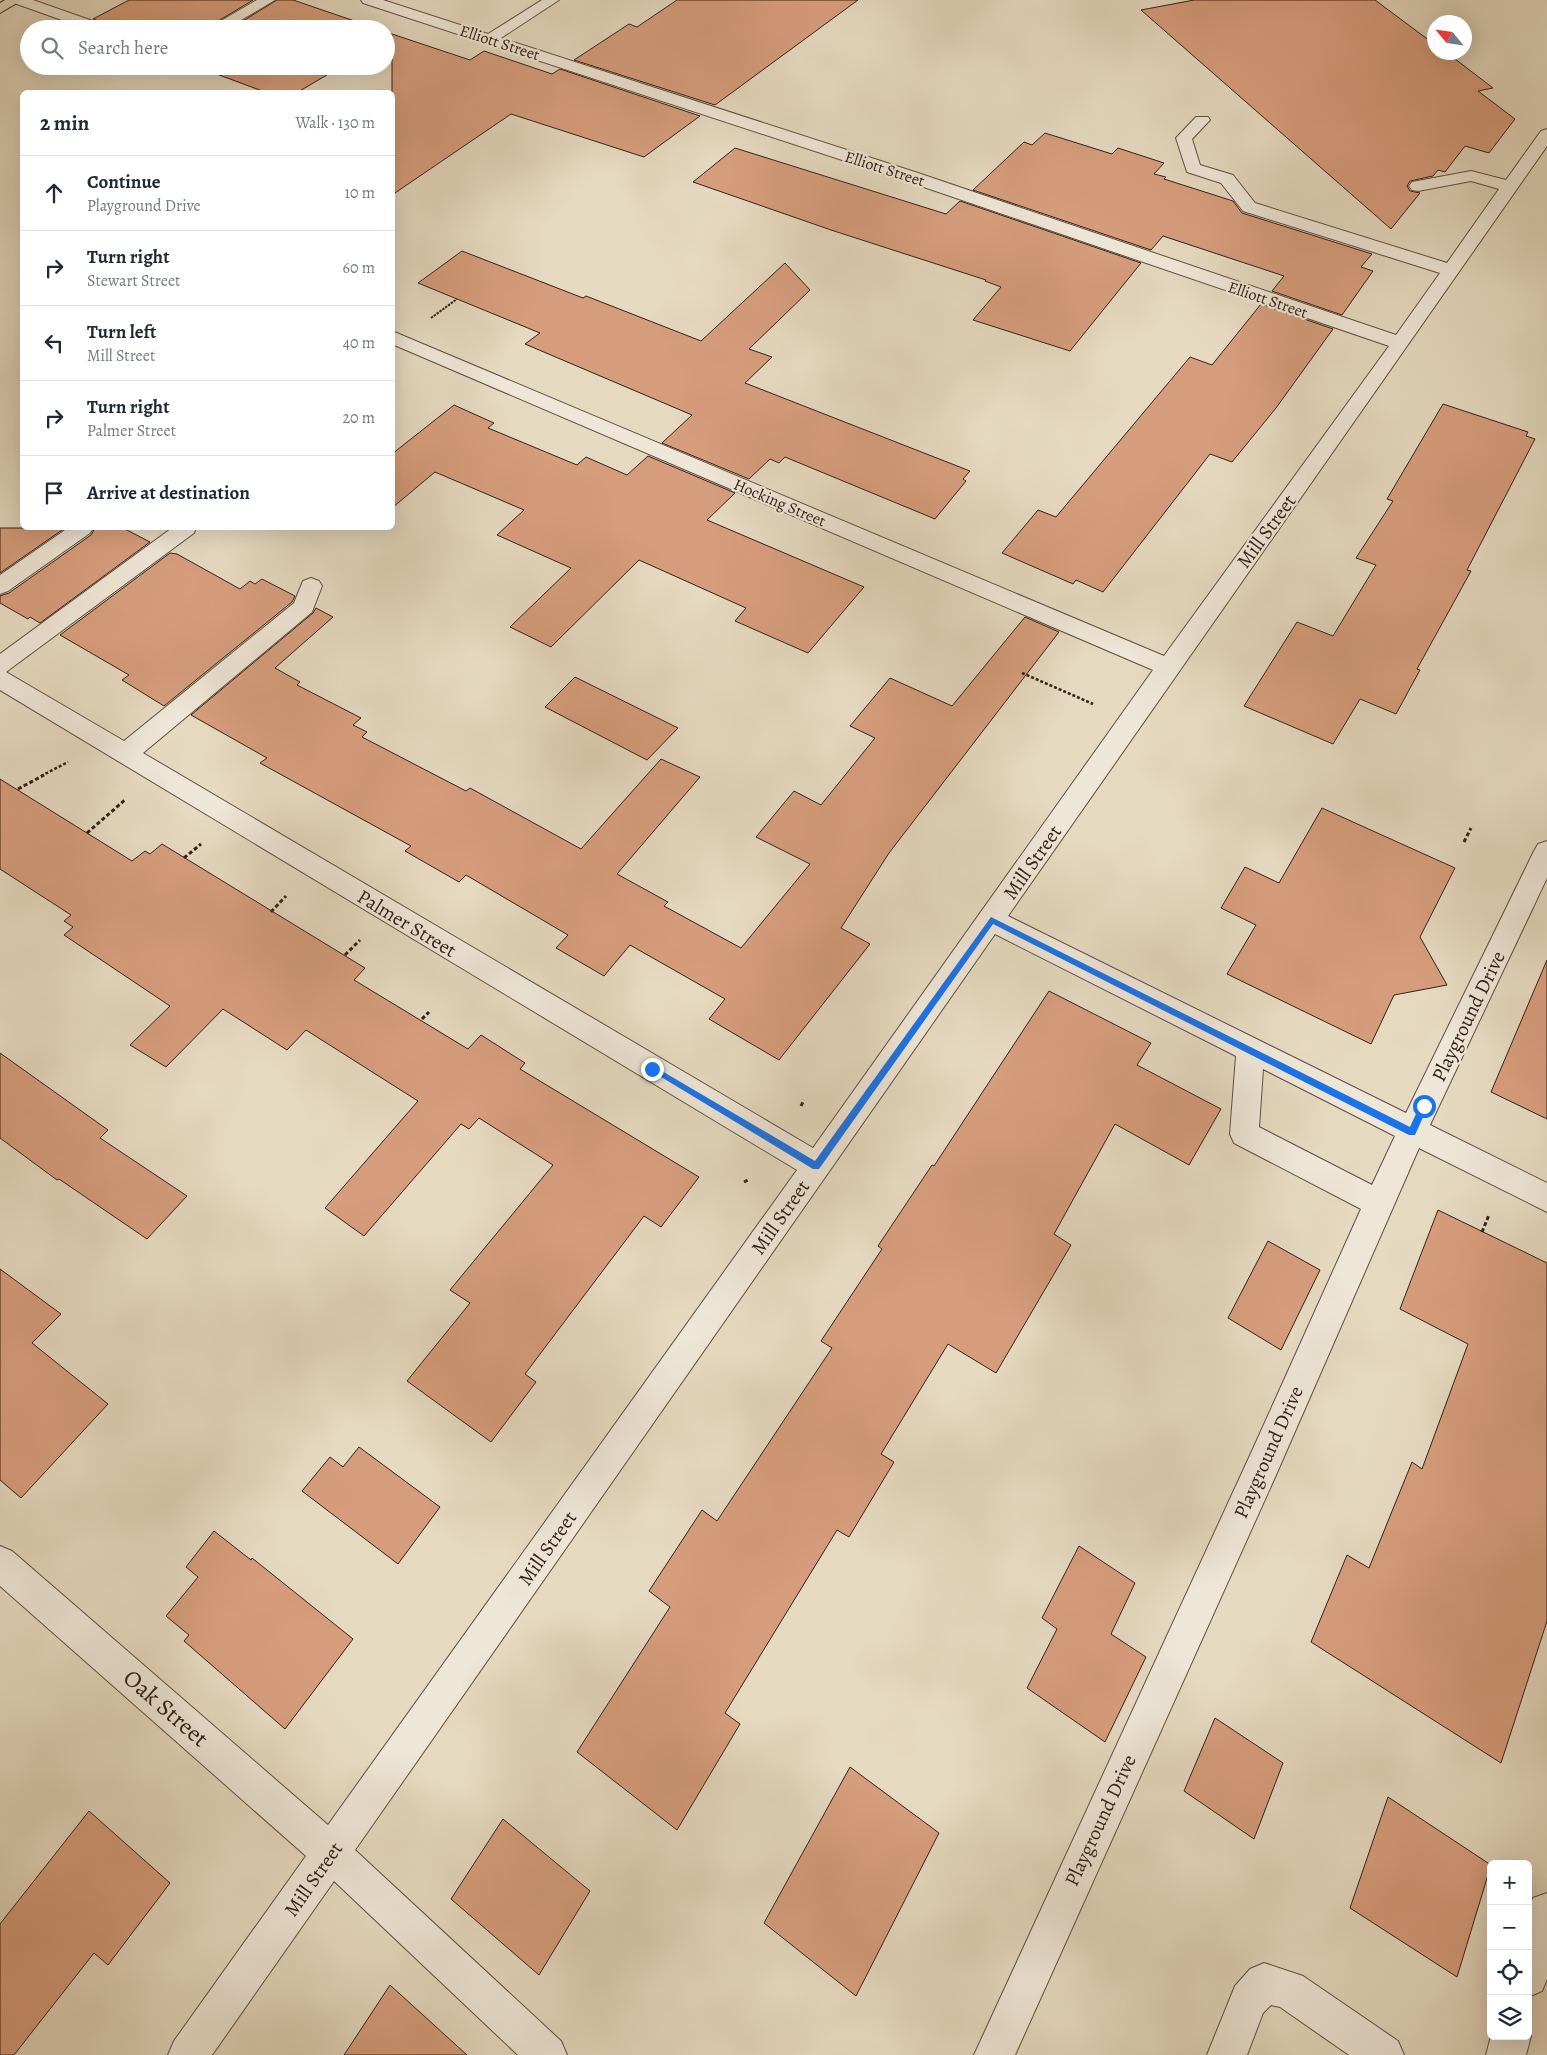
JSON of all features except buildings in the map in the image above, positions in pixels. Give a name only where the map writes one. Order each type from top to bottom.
[{"type":"main road","points":[[0,9],[17,0]]},
{"type":"street","points":[[17,0],[76,20]]},
{"type":"street","points":[[231,20],[268,0]]},
{"type":"street","name":"Elliott Street","points":[[368,0],[912,177],[1400,343]]},
{"type":"street","points":[[490,39],[552,0]]},
{"type":"street","points":[[1202,120],[1184,138],[1193,168],[1227,179],[1249,207],[1450,270]]},
{"type":"street","name":"Mill Street","points":[[188,2055],[991,920],[1168,666],[1400,343],[1450,270],[1545,142]]},
{"type":"street","points":[[1418,186],[1471,176],[1510,187]]},
{"type":"street","name":"Hocking Street","points":[[395,338],[1168,666]]},
{"type":"street","points":[[0,586],[79,530]]},
{"type":"street","points":[[0,666],[183,530]]},
{"type":"street","points":[[125,754],[304,607],[311,586]]},
{"type":"street","name":"Palmer Street","points":[[0,679],[816,1166]]},
{"type":"street","name":"Playground Drive","points":[[994,2055],[1264,1463],[1379,1203],[1547,851]]},
{"type":"street","points":[[991,920],[1547,1198]]},
{"type":"street","points":[[1250,1050],[1244,1134],[1379,1203]]},
{"type":"street","name":"Oak Street","points":[[0,1563],[331,1853],[548,2055]]},
{"type":"street","points":[[1532,1963],[1547,1912]]},
{"type":"street","points":[[1226,2055],[1249,2000],[1264,1983],[1289,1990],[1384,2055]]},
{"type":"street","points":[[1506,2055],[1510,2040]]},
{"type":"path","points":[[426,321],[457,299]]},
{"type":"path","points":[[1022,673],[1101,708]]},
{"type":"path","points":[[18,789],[61,768],[72,759]]},
{"type":"path","points":[[87,833],[128,797]]},
{"type":"path","points":[[1464,842],[1471,828]]},
{"type":"path","points":[[184,858],[192,852]]},
{"type":"path","points":[[271,912],[280,902]]},
{"type":"path","points":[[345,955],[354,946]]},
{"type":"path","points":[[422,1019],[429,1012]]},
{"type":"path","points":[[801,1106],[804,1100]]},
{"type":"path","points":[[1482,1232],[1487,1220]]},
{"type":"route","points":[[652,1069],[816,1166],[991,920],[1412,1132],[1424,1106]]}]
